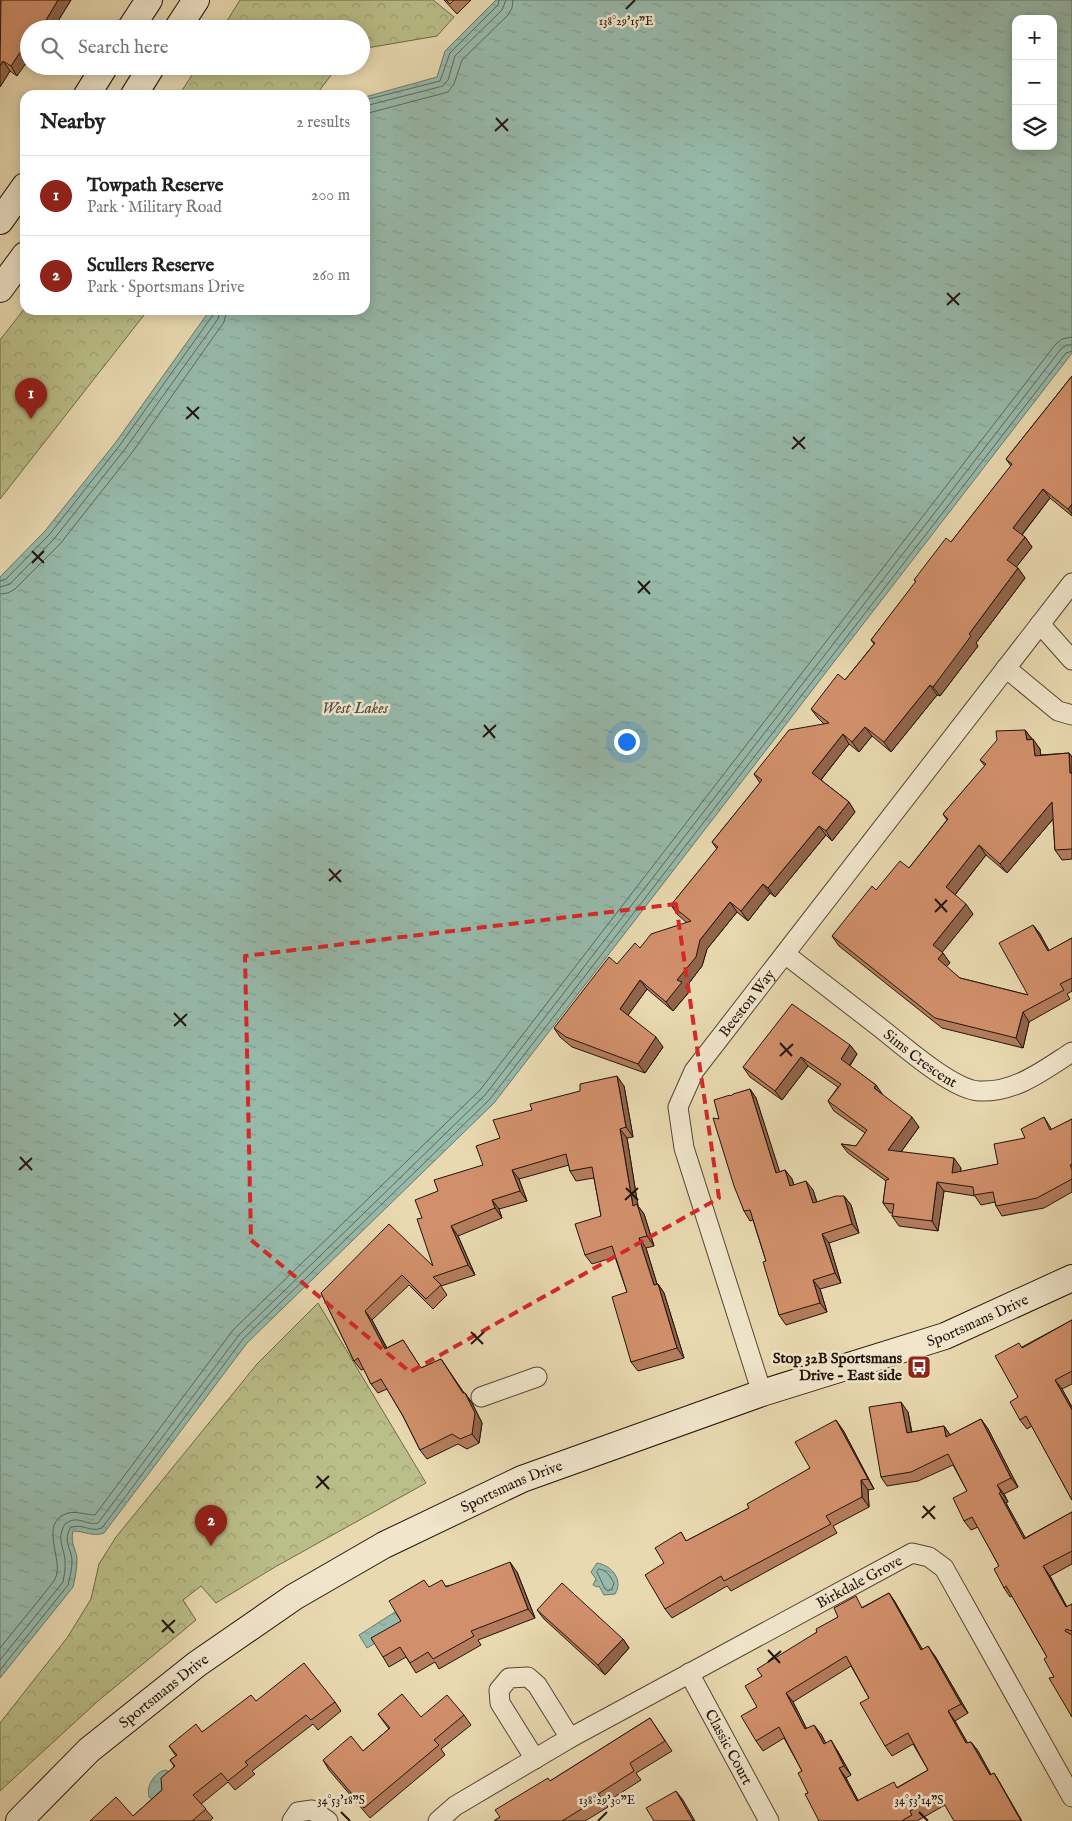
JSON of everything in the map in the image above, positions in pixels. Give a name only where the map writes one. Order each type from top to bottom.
[{"type":"street","points":[[136,20],[149,0]]},
{"type":"street","points":[[183,20],[196,0]]},
{"type":"street","points":[[90,90],[100,75]]},
{"type":"street","points":[[137,90],[146,75]]},
{"type":"street","points":[[0,221],[20,193]]},
{"type":"street","points":[[0,289],[20,262]]},
{"type":"street","name":"Beeston Way","points":[[762,1393],[684,1148],[678,1107],[694,1070],[1072,583]]},
{"type":"street","points":[[1040,624],[1072,660]]},
{"type":"street","points":[[1006,668],[1058,711],[1072,715]]},
{"type":"street","name":"Sims Crescent","points":[[785,954],[929,1066],[959,1085],[978,1091],[1004,1089],[1038,1075],[1072,1052]]},
{"type":"street","name":"Sportsmans Drive","points":[[19,1821],[89,1750],[198,1664],[294,1597],[384,1545],[522,1479],[762,1393],[945,1336],[1072,1278]]},
{"type":"street","points":[[481,1396],[537,1377]]},
{"type":"street","name":"Birkdale Grove","points":[[438,1821],[455,1806],[570,1738],[912,1553],[929,1557],[944,1568],[1072,1797]]},
{"type":"street","name":"Classic Court","points":[[689,1673],[769,1821]]},
{"type":"street","points":[[535,1760],[500,1703],[499,1690],[508,1678],[528,1676],[570,1738]]},
{"type":"street","points":[[292,1821],[298,1812],[312,1810],[328,1821]]},
{"type":"highlighted area","points":[[676,904],[719,1198],[410,1372],[251,1240],[245,956]]},
{"type":"green space","points":[[240,0],[433,0],[454,17],[437,36],[370,47],[370,20],[228,20]]},
{"type":"green space","points":[[192,75],[331,75],[320,90],[182,90]]},
{"type":"green space","points":[[20,314],[144,315],[0,499],[0,340]]},
{"type":"green space","points":[[318,1303],[426,1483],[275,1567],[216,1603],[201,1586],[183,1600],[196,1620],[98,1701],[0,1791],[0,1723],[67,1638],[91,1599],[99,1564],[116,1537],[257,1364]]},
{"type":"water","name":"West Lakes","points":[[496,0],[1072,0],[1072,353],[494,1103],[247,1343],[104,1533],[96,1534],[73,1531],[73,1543],[77,1559],[73,1587],[0,1678],[0,577],[45,531],[116,442],[206,315],[370,315],[370,96],[437,77],[445,51]]},
{"type":"water","points":[[597,1563],[607,1567],[615,1574],[618,1584],[615,1594],[604,1595],[599,1586],[593,1585],[596,1579],[591,1572]]},
{"type":"water","points":[[395,1612],[404,1626],[367,1648],[359,1635]]},
{"type":"water","points":[[166,1770],[169,1772],[169,1784],[153,1800],[149,1797],[148,1792],[150,1784],[158,1773]]},
{"type":"building","points":[[1,0],[58,0],[46,20],[20,20],[20,52],[11,66],[3,61],[0,66]]},
{"type":"building","points":[[446,0],[454,0],[450,4]]},
{"type":"building","points":[[1072,376],[1072,504],[1068,509],[1043,489],[1013,528],[1025,537],[1007,560],[1018,568],[969,634],[971,636],[933,687],[930,685],[884,742],[865,727],[852,742],[843,734],[812,773],[849,802],[826,831],[819,826],[768,888],[763,884],[741,911],[730,902],[700,940],[696,957],[677,980],[682,982],[666,1002],[640,980],[620,1009],[656,1037],[638,1064],[566,1037],[554,1028],[609,957],[617,964],[635,943],[640,948],[651,934],[691,921],[671,905],[718,847],[712,842],[762,780],[754,774],[789,730],[829,723],[811,709],[838,674],[845,680],[875,643],[871,640],[916,581],[914,580],[946,538],[951,542],[1012,464],[1006,459]]},
{"type":"building","points":[[1025,730],[1027,740],[1033,739],[1035,756],[1069,753],[1070,773],[1072,773],[1072,849],[1055,850],[1052,802],[1000,864],[979,845],[946,887],[966,904],[933,945],[943,953],[938,959],[960,978],[1028,995],[999,943],[1033,925],[1048,951],[1072,938],[1072,978],[1060,984],[1064,990],[1023,1012],[1016,1038],[935,1018],[832,936],[872,886],[876,890],[900,861],[909,868],[948,819],[943,814],[986,764],[980,760],[997,740],[996,731]]},
{"type":"building","points":[[792,1004],[850,1045],[841,1059],[876,1085],[874,1088],[912,1117],[888,1150],[954,1158],[952,1173],[998,1164],[994,1144],[1025,1138],[1021,1129],[1044,1117],[1050,1130],[1072,1119],[1072,1164],[1070,1165],[1072,1179],[1037,1198],[996,1206],[993,1192],[974,1195],[973,1187],[937,1182],[932,1221],[892,1216],[894,1204],[883,1203],[886,1180],[889,1179],[841,1144],[856,1146],[867,1130],[828,1101],[841,1084],[801,1057],[775,1091],[743,1067]]},
{"type":"building","points":[[617,1076],[626,1127],[620,1129],[633,1206],[637,1204],[647,1236],[639,1238],[654,1285],[658,1284],[677,1348],[631,1362],[612,1297],[627,1292],[612,1246],[585,1255],[575,1224],[601,1216],[592,1167],[570,1171],[566,1154],[512,1170],[520,1191],[492,1200],[495,1208],[451,1226],[468,1265],[433,1277],[441,1285],[426,1299],[402,1275],[365,1311],[385,1349],[403,1340],[421,1368],[441,1359],[463,1393],[465,1393],[475,1413],[472,1434],[460,1439],[452,1434],[420,1450],[381,1379],[371,1384],[358,1358],[354,1361],[321,1293],[389,1224],[433,1266],[417,1219],[422,1218],[415,1200],[438,1191],[434,1180],[483,1165],[476,1146],[500,1138],[493,1120],[532,1110],[530,1104],[580,1091],[580,1084]]},
{"type":"building","points":[[750,1089],[776,1173],[785,1170],[790,1186],[806,1181],[813,1203],[836,1196],[844,1196],[852,1224],[822,1234],[835,1273],[813,1280],[820,1303],[779,1315],[763,1262],[766,1261],[750,1210],[744,1211],[734,1186],[713,1118],[719,1119],[714,1100]]},
{"type":"building","points":[[1072,1320],[1072,1371],[1055,1380],[1072,1410],[1072,1500],[1026,1416],[1020,1420],[1010,1402],[1018,1397],[995,1356],[1019,1343],[1022,1348]]},
{"type":"building","points":[[901,1402],[907,1433],[944,1426],[946,1437],[981,1419],[1011,1478],[997,1485],[1001,1492],[999,1493],[1024,1539],[1072,1512],[1072,1551],[1043,1566],[1066,1607],[1072,1604],[1072,1631],[1066,1629],[1065,1631],[1072,1635],[1072,1717],[1049,1678],[1054,1677],[1044,1659],[1047,1657],[1006,1586],[1004,1588],[994,1569],[999,1566],[972,1517],[964,1521],[953,1498],[967,1491],[948,1454],[911,1472],[881,1477],[869,1407]]},
{"type":"building","points":[[836,1420],[868,1479],[861,1480],[862,1497],[826,1516],[831,1524],[724,1581],[721,1576],[665,1609],[645,1575],[664,1563],[655,1548],[681,1532],[686,1541],[749,1508],[747,1504],[810,1468],[795,1442]]},
{"type":"building","points":[[510,1562],[528,1609],[471,1631],[474,1636],[433,1659],[428,1652],[410,1663],[400,1647],[383,1657],[371,1638],[401,1621],[389,1601],[424,1580],[429,1587],[442,1580],[446,1587]]},
{"type":"building","points":[[562,1583],[623,1639],[598,1665],[537,1610]]},
{"type":"building","points":[[889,1593],[921,1650],[928,1646],[961,1704],[948,1711],[966,1743],[971,1742],[990,1775],[994,1773],[1021,1821],[954,1821],[939,1795],[910,1811],[912,1815],[903,1821],[819,1821],[805,1794],[808,1793],[798,1773],[802,1771],[779,1727],[756,1741],[741,1716],[757,1707],[745,1686],[762,1676],[757,1669],[817,1632],[816,1629],[838,1617],[834,1608],[856,1596],[862,1608]],"holes":[[[846,1656],[869,1698],[860,1703],[885,1746],[908,1733],[928,1770],[897,1788],[894,1782],[857,1801],[839,1768],[844,1766],[831,1740],[824,1744],[814,1725],[805,1729],[786,1693]]]},
{"type":"building","points":[[304,1663],[335,1702],[311,1720],[306,1715],[245,1762],[248,1765],[228,1781],[221,1773],[193,1795],[206,1809],[192,1821],[90,1821],[116,1797],[133,1816],[162,1790],[161,1778],[175,1766],[170,1760],[177,1755],[169,1746],[196,1724],[202,1732],[251,1695],[256,1701]]},
{"type":"building","points":[[402,1694],[421,1717],[447,1695],[464,1715],[434,1740],[439,1745],[364,1808],[323,1760],[351,1736],[363,1751],[390,1728],[378,1714]]},
{"type":"building","points":[[650,1718],[665,1741],[630,1763],[634,1771],[598,1794],[601,1797],[562,1821],[494,1821],[500,1817],[495,1810],[548,1778],[550,1781]]},
{"type":"building","points":[[676,1791],[693,1821],[654,1821],[646,1808]]},
{"type":"place","name":"Towpath Reserve","points":[[31,419]]},
{"type":"place","name":"Stop 32B Sportsmans Drive - East side","points":[[919,1367]]},
{"type":"place","name":"Scullers Reserve","points":[[211,1546]]}]
